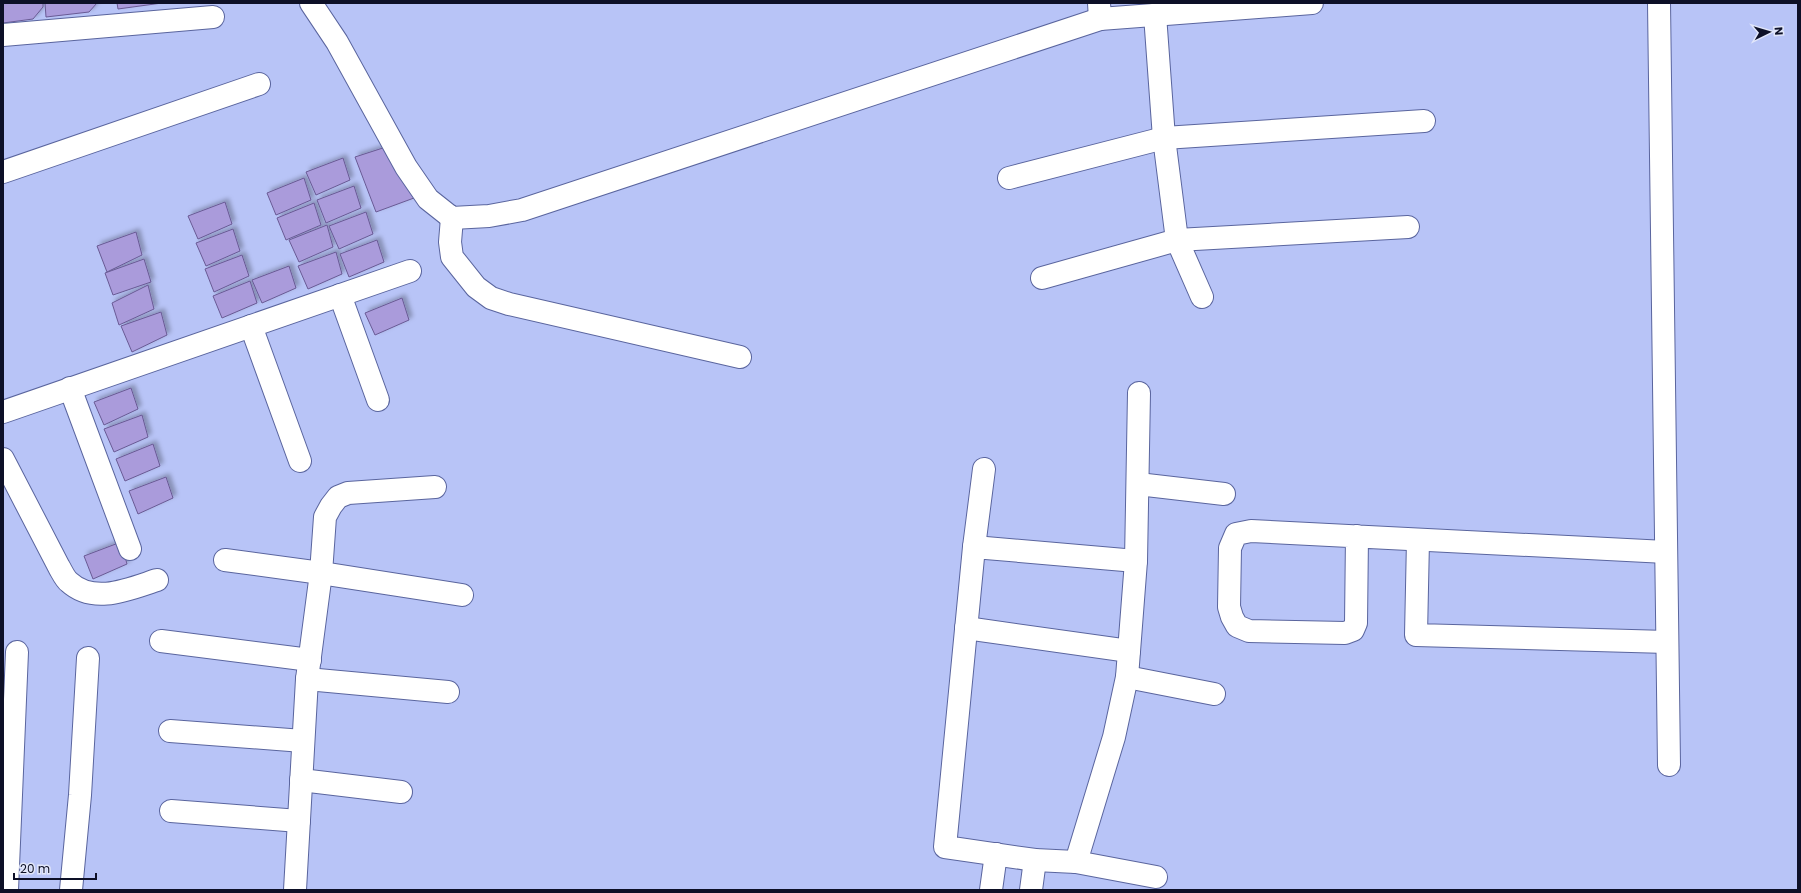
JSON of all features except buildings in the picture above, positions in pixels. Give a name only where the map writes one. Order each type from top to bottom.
[{"type":"street","points":[[311,3],[336,42],[406,167],[428,199],[452,218],[489,216],[522,210],[1099,11],[1155,15],[1312,3]]},
{"type":"street","points":[[1659,3],[1668,765]]},
{"type":"street","points":[[1155,15],[1164,138],[1177,240],[1202,297]]},
{"type":"street","points":[[3,35],[213,17]]},
{"type":"street","points":[[3,172],[259,84]]},
{"type":"street","points":[[1009,178],[1164,138],[1424,120]]},
{"type":"street","points":[[452,218],[450,242],[452,257],[476,287],[491,298],[509,304],[740,357]]},
{"type":"street","points":[[1042,278],[1177,240],[1408,227]]},
{"type":"street","points":[[3,412],[410,271]]},
{"type":"street","points":[[340,295],[378,400]]},
{"type":"street","points":[[251,326],[300,461]]},
{"type":"street","points":[[70,388],[130,549]]},
{"type":"street","points":[[1076,862],[1114,737],[1127,677],[1136,561],[1139,393]]},
{"type":"street","points":[[3,459],[68,582],[80,590],[102,594],[116,593],[157,580]]},
{"type":"street","points":[[984,469],[974,547],[945,847],[1035,860],[1076,862],[1156,877]]},
{"type":"street","points":[[1138,484],[1224,494]]},
{"type":"street","points":[[295,890],[308,670],[321,573],[325,518],[331,506],[338,497],[348,493],[435,487]]},
{"type":"street","points":[[1357,536],[1356,623],[1353,630],[1345,633],[1249,631],[1237,626],[1229,607],[1230,548],[1236,534],[1251,531],[1357,536],[1418,540],[1666,552]]},
{"type":"street","points":[[1418,540],[1416,635],[1667,642]]},
{"type":"street","points":[[974,547],[1136,561]]},
{"type":"street","points":[[225,560],[462,595]]},
{"type":"street","points":[[966,628],[1129,651]]},
{"type":"street","points":[[161,641],[308,670],[448,692]]},
{"type":"street","points":[[7,890],[17,652]]},
{"type":"street","points":[[71,890],[80,795],[88,658]]},
{"type":"street","points":[[1127,677],[1214,694]]},
{"type":"street","points":[[170,731],[303,741]]},
{"type":"street","points":[[301,780],[401,792]]},
{"type":"street","points":[[171,811],[299,821]]},
{"type":"street","points":[[992,890],[996,854]]},
{"type":"street","points":[[1031,890],[1035,860]]}]
